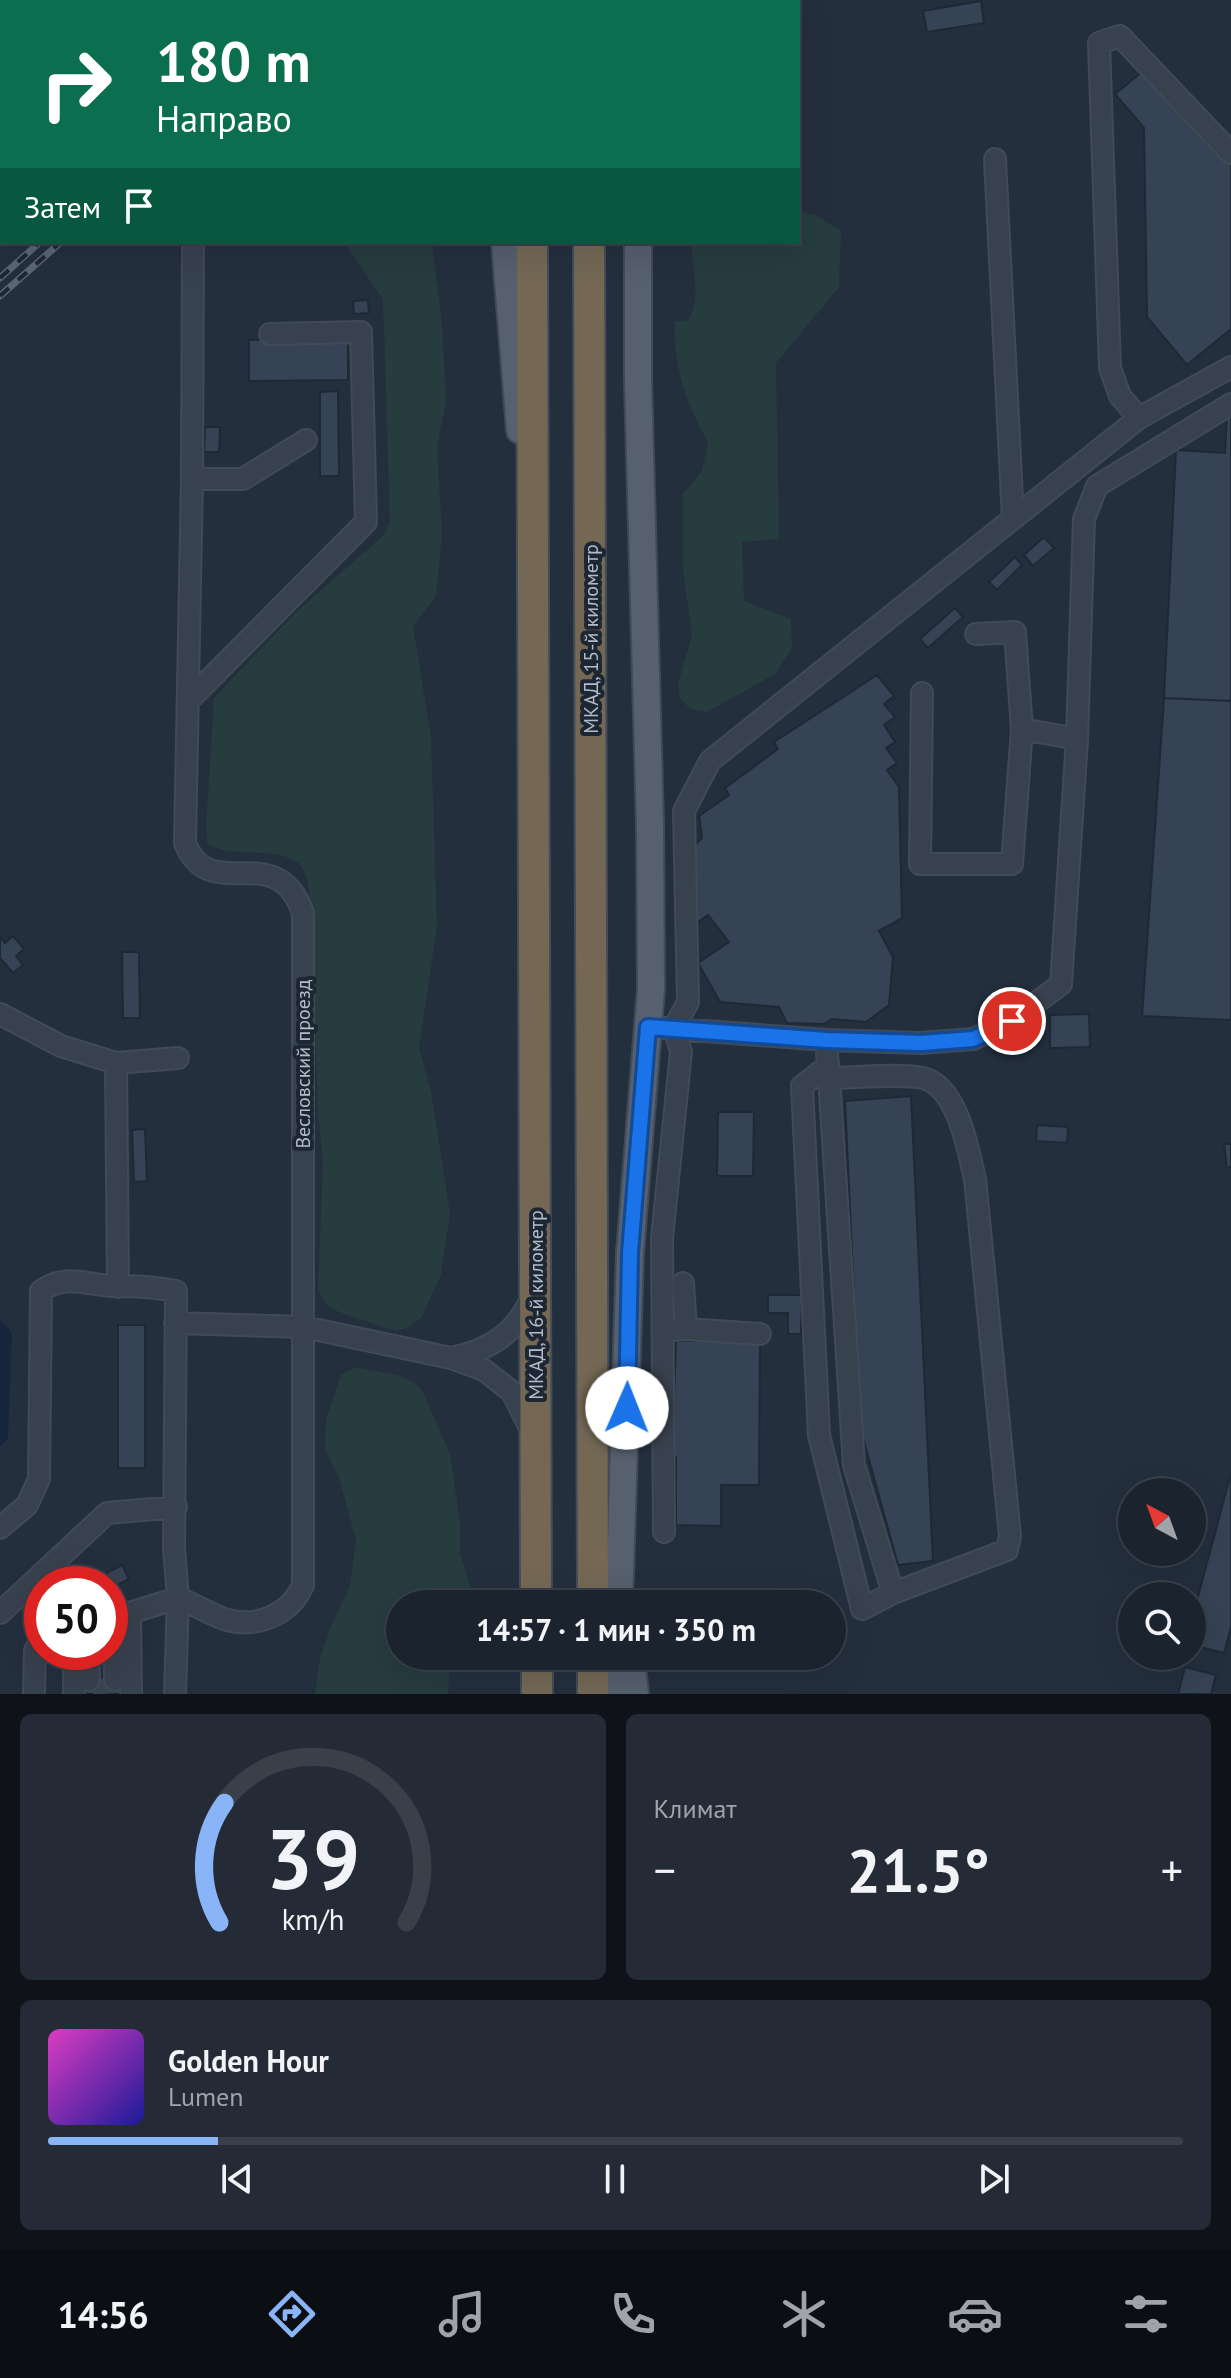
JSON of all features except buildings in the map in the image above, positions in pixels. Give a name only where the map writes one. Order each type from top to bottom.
[{"type":"highway","points":[[532,244],[534,586]]},
{"type":"highway","name":"МКАД, 15-й километр","points":[[589,244],[593,1590]]},
{"type":"highway","name":"МКАД, 16-й километр","points":[[534,586],[536,1590]]},
{"type":"highway","points":[[537,1670],[537,1694]]},
{"type":"highway","points":[[593,1670],[593,1694]]},
{"type":"main road","points":[[505,244],[534,586]]},
{"type":"main road","points":[[620,1590],[630,1253],[661,1028],[652,906],[638,410],[638,244]]},
{"type":"main road","points":[[623,1563],[625,1590]]},
{"type":"main road","points":[[610,1694],[613,1670]]},
{"type":"main road","points":[[632,1670],[635,1694]]},
{"type":"street","points":[[1139,418],[1120,396],[1110,368],[1099,43],[1120,36],[1231,153]]},
{"type":"street","points":[[995,159],[1013,519]]},
{"type":"street","name":"Весловский проезд","points":[[178,1598],[225,1619],[251,1622],[281,1614],[296,1601],[303,1585],[303,913],[288,884],[270,874],[210,872],[199,866],[185,843],[193,244]]},
{"type":"street","points":[[188,701],[366,522],[361,332],[270,334]]},
{"type":"street","points":[[661,1028],[688,1002],[684,811],[710,761],[1139,418],[1231,367]]},
{"type":"street","points":[[661,1028],[826,1040],[921,1043],[973,1039],[1012,1021],[1061,984],[1077,739],[1084,519],[1097,486],[1231,404]]},
{"type":"street","points":[[192,479],[243,479],[306,440]]},
{"type":"street","points":[[922,693],[920,864],[1012,864],[1022,729],[1015,632],[976,634]]},
{"type":"street","points":[[1022,729],[1077,739]]},
{"type":"street","points":[[0,1014],[61,1046],[116,1063],[178,1058]]},
{"type":"street","points":[[661,1028],[681,1052],[662,1238],[664,1532]]},
{"type":"street","points":[[826,1040],[854,1465],[893,1593]]},
{"type":"street","points":[[116,1063],[118,1287]]},
{"type":"street","points":[[829,1072],[924,1078],[942,1090],[964,1128],[975,1179],[1010,1536],[1007,1550],[893,1593],[862,1609],[819,1435],[802,1086],[829,1072]]},
{"type":"street","points":[[0,1528],[27,1505],[39,1479],[41,1291],[52,1282],[76,1280],[118,1287],[139,1284],[176,1291],[174,1548],[178,1598],[175,1694]]},
{"type":"street","points":[[683,1283],[686,1329]]},
{"type":"street","points":[[451,1358],[479,1352],[504,1338],[523,1316],[535,1290]]},
{"type":"street","points":[[175,1323],[304,1327],[451,1358],[484,1370],[512,1392],[530,1423],[536,1458]]},
{"type":"street","points":[[661,1332],[686,1329],[760,1334]]},
{"type":"street","points":[[1,1611],[107,1513],[176,1507]]},
{"type":"street","points":[[128,1615],[178,1598]]},
{"type":"street","points":[[34,1694],[35,1670]]},
{"type":"street","points":[[47,1670],[47,1694]]},
{"type":"street","points":[[61,1670],[61,1694]]},
{"type":"street","points":[[127,1670],[131,1694]]},
{"type":"green space","points":[[800,211],[816,215],[841,231],[839,287],[776,363],[779,539],[742,542],[744,601],[791,619],[792,648],[775,674],[707,712],[690,709],[680,698],[678,684],[692,635],[683,569],[683,494],[702,471],[708,442],[687,399],[676,354],[675,322],[689,320],[695,300],[691,244],[800,244]]},
{"type":"green space","points":[[349,244],[432,244],[442,325],[446,401],[437,447],[442,533],[436,596],[413,626],[431,737],[437,927],[419,1048],[431,1091],[450,1213],[441,1275],[421,1318],[409,1327],[396,1331],[339,1312],[326,1304],[318,1291],[323,1160],[318,1113],[311,902],[304,871],[297,862],[287,857],[219,849],[208,844],[206,829],[214,698],[295,613],[384,535],[390,521],[383,299],[348,249]]},
{"type":"green space","points":[[355,1367],[401,1376],[415,1383],[424,1394],[450,1454],[460,1521],[460,1553],[472,1590],[386,1590],[386,1670],[450,1670],[448,1694],[315,1694],[320,1659],[350,1586],[356,1540],[339,1477],[325,1450],[326,1419],[341,1375]]},
{"type":"water","points":[[0,1320],[12,1332],[8,1439],[0,1447]]},
{"type":"tunnel","points":[[102,1679],[103,1694]]},
{"type":"railway","points":[[0,278],[38,244]]},
{"type":"railway","points":[[0,296],[59,244]]},
{"type":"route","points":[[627,1408],[630,1253],[648,1027],[826,1040],[921,1043],[973,1039],[1012,1021]]}]
